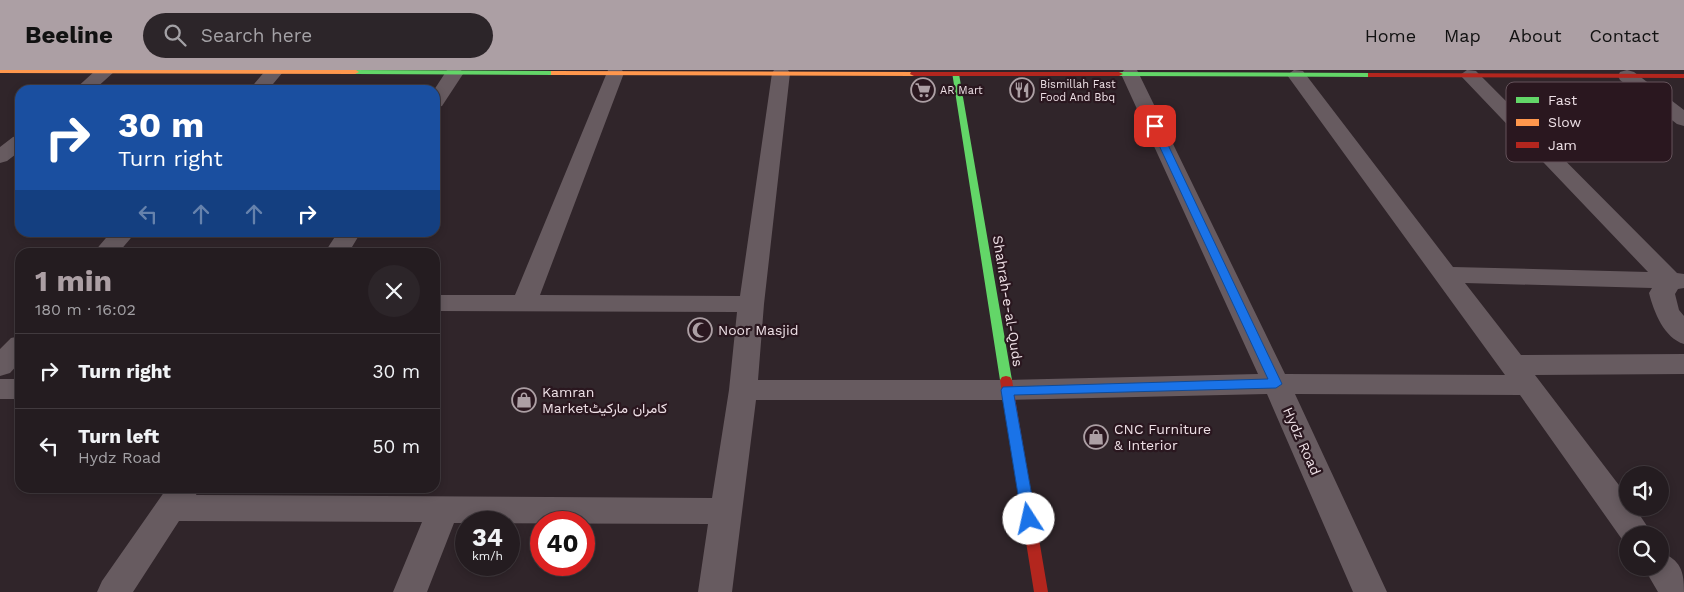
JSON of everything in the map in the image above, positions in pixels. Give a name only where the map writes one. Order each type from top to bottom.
[{"type":"street","points":[[0,71],[454,74],[504,72],[1130,74],[1203,72],[1296,75],[1684,76]]},
{"type":"street","points":[[89,85],[106,72]]},
{"type":"street","points":[[262,85],[274,72]]},
{"type":"street","name":"Shahrah-e-al-Quds","points":[[955,72],[1041,592]]},
{"type":"street","points":[[524,304],[615,73]]},
{"type":"street","points":[[715,592],[743,390],[781,73]]},
{"type":"street","points":[[440,95],[454,74]]},
{"type":"street","name":"Hydz Road","points":[[1130,74],[1276,384],[1370,592]]},
{"type":"street","points":[[1296,75],[1630,526]]},
{"type":"street","points":[[1469,75],[1506,112]]},
{"type":"street","points":[[1627,76],[1635,82]]},
{"type":"street","points":[[1672,111],[1684,120]]},
{"type":"street","points":[[0,157],[15,145]]},
{"type":"street","points":[[1557,162],[1677,281]]},
{"type":"street","points":[[110,248],[120,237]]},
{"type":"street","points":[[340,248],[347,237]]},
{"type":"street","points":[[1445,275],[1677,281]]},
{"type":"street","points":[[1677,281],[1662,293],[1667,312],[1684,335]]},
{"type":"street","points":[[440,303],[752,304]]},
{"type":"street","points":[[0,366],[15,350]]},
{"type":"street","points":[[743,390],[1007,390],[1276,384],[1520,375],[1684,364]]},
{"type":"street","points":[[0,388],[15,389]]},
{"type":"street","points":[[114,592],[177,498],[443,508],[725,511]]},
{"type":"street","points":[[410,592],[443,508]]},
{"type":"street","points":[[1666,576],[1678,592]]},
{"type":"traffic: fast","points":[[355,72],[554,73]]},
{"type":"traffic: fast","points":[[955,74],[1006,380]]},
{"type":"traffic: fast","points":[[1119,74],[1371,75]]},
{"type":"traffic: slow","points":[[0,71],[355,72]]},
{"type":"traffic: slow","points":[[554,73],[914,74]]},
{"type":"traffic: jam","points":[[914,74],[1119,74]]},
{"type":"traffic: jam","points":[[1371,75],[1684,76]]},
{"type":"traffic: jam","points":[[1006,380],[1041,592]]},
{"type":"place","name":"AR Mart","points":[[923,90]]},
{"type":"place","name":"Bismillah Fast Food And Bbq","points":[[1022,90]]},
{"type":"place","name":"Noor Masjid","points":[[700,330]]},
{"type":"place","name":"Kamran Marketکامران مارکیٹ","points":[[524,400]]},
{"type":"place","name":"CNC Furniture & Interior","points":[[1096,437]]},
{"type":"route","points":[[1029,519],[1007,390],[1276,384],[1155,126]]}]
